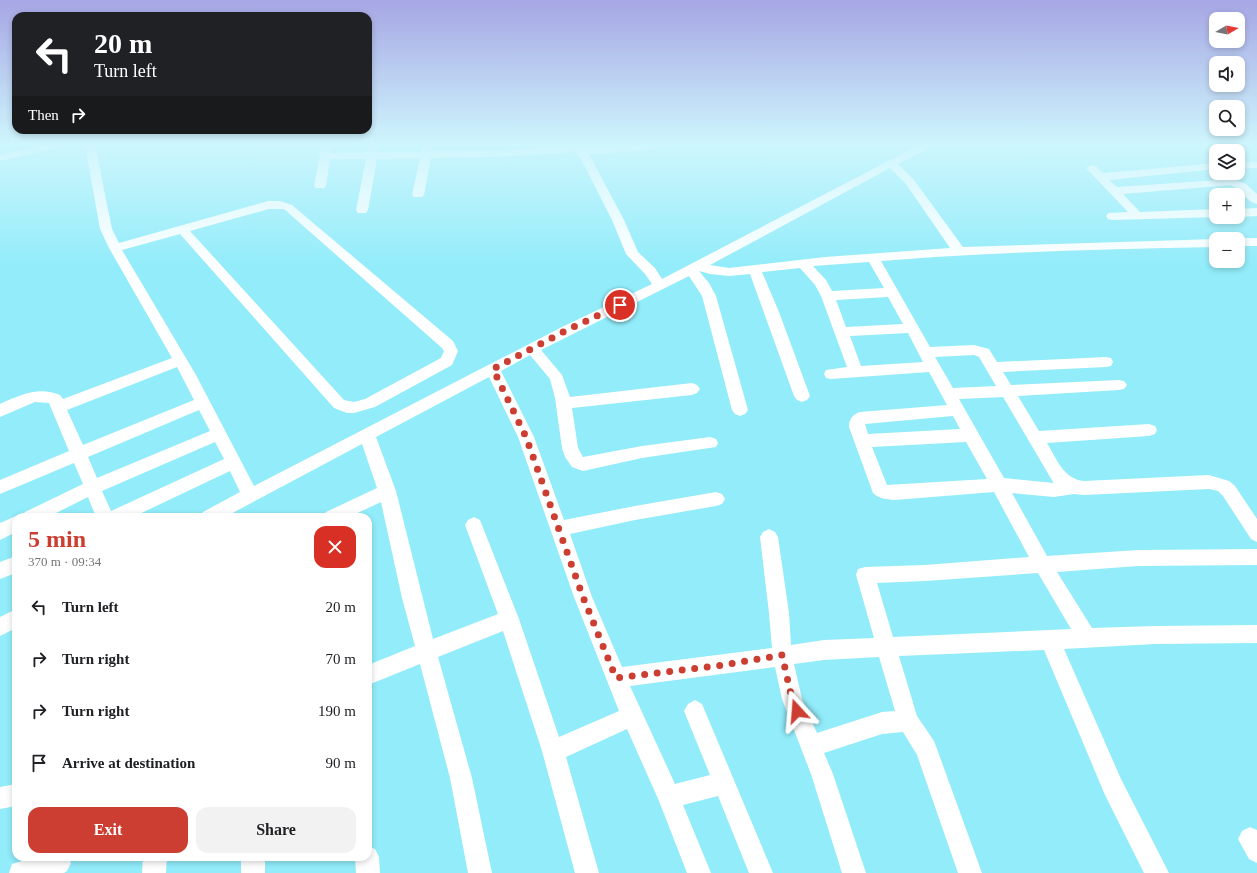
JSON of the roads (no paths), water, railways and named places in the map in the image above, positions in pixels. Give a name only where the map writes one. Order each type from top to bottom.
[{"type":"street","points":[[98,186],[106,229],[114,248],[180,360],[250,495]]},
{"type":"street","points":[[362,210],[367,186]]},
{"type":"street","points":[[418,195],[420,186]]},
{"type":"street","points":[[600,186],[618,220],[632,254],[650,271],[660,286]]},
{"type":"street","points":[[216,513],[567,330],[660,286],[849,186]]},
{"type":"street","points":[[913,186],[959,251]]},
{"type":"street","points":[[1109,186],[1138,216]]},
{"type":"street","points":[[1114,191],[1184,186]]},
{"type":"street","points":[[1241,186],[1257,201]]},
{"type":"street","points":[[114,248],[182,229],[268,205],[280,204],[288,207],[448,345],[451,351],[448,361],[370,403],[358,408],[347,408],[339,404],[182,229]]},
{"type":"street","points":[[1245,213],[1257,212]]},
{"type":"street","points":[[1112,216],[1209,213]]},
{"type":"street","points":[[1245,242],[1257,242]]},
{"type":"street","points":[[695,267],[719,272],[755,270],[873,257],[959,251],[1096,245],[1209,243]]},
{"type":"street","points":[[873,257],[1042,564],[1087,638]]},
{"type":"street","points":[[804,264],[821,283],[828,296],[856,372]]},
{"type":"street","points":[[695,267],[709,296],[740,410]]},
{"type":"street","points":[[755,270],[772,312],[802,396]]},
{"type":"street","points":[[828,296],[893,292]]},
{"type":"street","points":[[842,332],[912,328]]},
{"type":"street","points":[[532,348],[557,379],[564,403],[570,443],[574,459],[577,462],[583,464],[642,452],[710,443]]},
{"type":"street","points":[[831,374],[856,372],[980,351],[984,353],[993,367],[1059,477],[1065,484],[1073,487]]},
{"type":"street","points":[[58,407],[180,360]]},
{"type":"street","points":[[993,367],[1106,362]]},
{"type":"street","points":[[493,369],[526,437],[583,597],[632,716],[669,797],[699,873]]},
{"type":"street","points":[[949,394],[1119,385]]},
{"type":"street","points":[[564,403],[692,389]]},
{"type":"street","points":[[0,411],[46,395],[55,399],[103,513]]},
{"type":"street","points":[[0,487],[203,402]]},
{"type":"street","points":[[958,410],[860,418],[857,422],[857,427],[879,488],[883,492],[889,494],[999,485],[1054,490],[1073,487],[1217,483],[1229,491],[1257,534]]},
{"type":"street","points":[[1035,437],[1149,430]]},
{"type":"street","points":[[39,513],[93,487],[219,434]]},
{"type":"street","points":[[367,435],[387,491],[412,598],[461,778],[480,873]]},
{"type":"street","points":[[862,441],[972,436]]},
{"type":"street","points":[[125,513],[233,462]]},
{"type":"street","points":[[340,513],[387,491]]},
{"type":"street","points":[[559,528],[716,499]]},
{"type":"street","points":[[474,525],[509,619],[553,751],[587,873]]},
{"type":"street","points":[[0,532],[12,526]]},
{"type":"street","points":[[769,537],[779,613],[782,655],[792,699],[822,774],[854,873]]},
{"type":"street","points":[[970,873],[926,749],[908,721],[865,575],[925,573],[1138,558],[1257,557]]},
{"type":"street","points":[[0,572],[12,566]]},
{"type":"street","points":[[372,673],[509,619]]},
{"type":"street","points":[[0,627],[12,620]]},
{"type":"street","points":[[616,678],[723,665],[782,655],[824,650],[1155,635],[1257,634]]},
{"type":"street","points":[[1050,639],[1120,800],[1157,873]]},
{"type":"street","points":[[695,711],[761,873]]},
{"type":"street","points":[[553,751],[632,716]]},
{"type":"street","points":[[811,746],[882,723],[908,721]]},
{"type":"street","points":[[669,797],[724,783]]},
{"type":"street","points":[[0,798],[12,796]]},
{"type":"street","points":[[154,873],[155,861]]},
{"type":"street","points":[[253,861],[253,873]]},
{"type":"street","points":[[367,861],[368,873]]},
{"type":"street","points":[[20,873],[59,864]]}]
